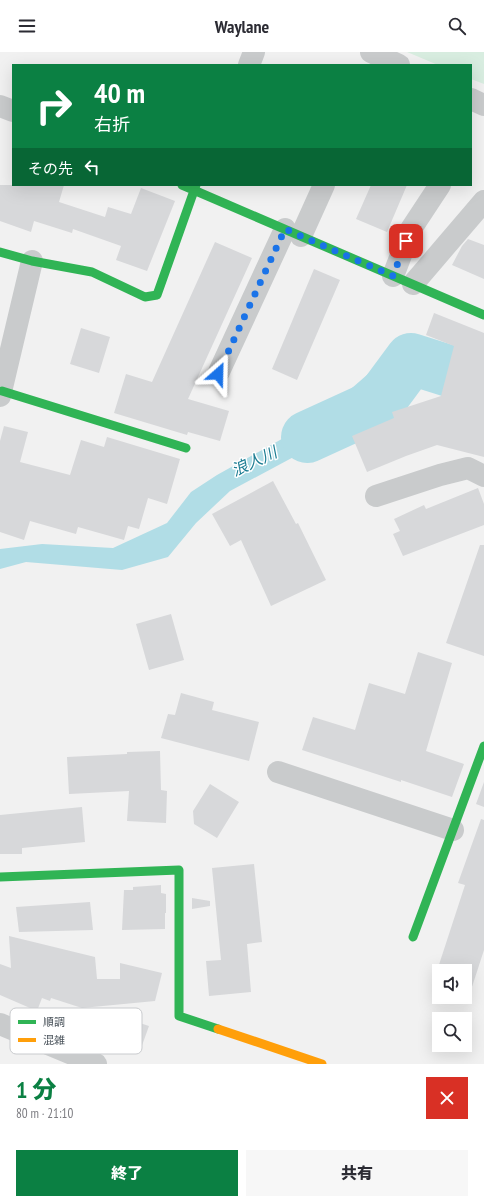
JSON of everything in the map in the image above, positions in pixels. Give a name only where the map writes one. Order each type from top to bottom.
[{"type":"street","points":[[249,64],[254,52]]},
{"type":"street","points":[[472,98],[484,104]]},
{"type":"street","points":[[0,106],[12,112]]},
{"type":"street","points":[[218,374],[293,233],[323,186]]},
{"type":"street","points":[[393,276],[411,229],[439,186]]},
{"type":"street","points":[[0,252],[32,261],[92,272],[145,298],[157,295],[195,188],[293,233],[484,315]]},
{"type":"street","points":[[413,284],[484,201]]},
{"type":"street","points":[[32,261],[1,393],[186,448]]},
{"type":"street","points":[[376,496],[440,475],[468,468],[484,476]]},
{"type":"street","points":[[413,937],[484,748]]},
{"type":"street","points":[[278,772],[453,830]]},
{"type":"street","points":[[0,877],[179,870],[179,1016],[322,1064]]},
{"type":"street","points":[[0,1024],[10,1028]]},
{"type":"street","points":[[72,1054],[96,1064]]},
{"type":"green space","points":[[407,52],[484,52],[484,84],[472,79],[472,64],[436,64]]},
{"type":"water","points":[[406,341],[484,368],[446,378],[411,369],[355,424],[230,491],[196,523],[168,557],[122,570],[26,562],[0,569],[0,549],[42,544],[113,548],[167,523],[191,492],[217,475],[314,421]]},
{"type":"building","points":[[0,185],[64,186],[59,202],[105,217],[108,207],[131,214],[141,188],[175,201],[147,271],[116,260],[121,246],[73,229],[72,233],[34,221],[31,232],[0,221]]},
{"type":"building","points":[[371,186],[407,186],[387,232],[356,219]]},
{"type":"building","points":[[468,239],[484,245],[484,279],[452,265],[462,246]]},
{"type":"building","points":[[215,242],[252,258],[188,399],[229,411],[220,441],[188,432],[187,435],[114,413],[126,374],[152,382]]},
{"type":"building","points":[[314,269],[340,280],[297,380],[272,369]]},
{"type":"building","points":[[434,313],[484,333],[484,457],[437,445],[367,472],[352,436],[394,418],[392,412],[441,396],[454,346],[426,335]]},
{"type":"building","points":[[81,328],[110,337],[99,373],[70,364]]},
{"type":"building","points":[[4,426],[28,432],[20,462],[70,475],[81,440],[104,447],[107,437],[180,459],[167,504],[148,498],[139,529],[128,526],[124,540],[78,527],[76,534],[30,521],[24,540],[0,532],[0,441]]},
{"type":"building","points":[[273,481],[296,524],[298,523],[326,580],[271,606],[241,540],[230,546],[212,514]]},
{"type":"building","points":[[478,488],[484,504],[484,525],[403,556],[393,534],[400,531],[394,519],[424,505],[426,509]]},
{"type":"building","points":[[480,545],[484,545],[484,656],[446,643]]},
{"type":"building","points":[[171,614],[184,660],[149,670],[136,624]]},
{"type":"building","points":[[418,652],[452,663],[426,751],[464,764],[452,797],[302,750],[313,717],[355,730],[369,683],[405,694]]},
{"type":"building","points":[[181,693],[214,702],[212,710],[259,722],[249,761],[161,738],[168,714],[175,715]]},
{"type":"building","points":[[160,751],[161,790],[167,791],[166,823],[127,821],[129,791],[69,794],[67,757]]},
{"type":"building","points":[[484,782],[484,807],[476,804]]},
{"type":"building","points":[[210,784],[239,802],[217,838],[194,824],[193,811]]},
{"type":"building","points":[[82,807],[85,842],[22,848],[22,854],[0,854],[0,815]]},
{"type":"building","points":[[481,819],[484,820],[484,950],[472,987],[472,964],[439,964],[465,885],[458,883]]},
{"type":"building","points":[[254,864],[262,942],[247,944],[251,992],[209,996],[206,961],[221,960],[212,868]]},
{"type":"building","points":[[161,885],[161,893],[166,894],[165,929],[122,930],[124,890],[133,890],[133,887]]},
{"type":"building","points":[[192,898],[210,901],[210,906],[192,909]]},
{"type":"building","points":[[90,902],[93,930],[19,932],[16,907]]},
{"type":"building","points":[[9,936],[95,957],[97,979],[120,979],[120,963],[162,973],[155,1001],[82,1008],[51,998],[50,1001],[42,998],[38,1008],[30,1008],[0,995],[0,964],[11,968]]},
{"type":"building","points":[[142,1024],[149,1026],[142,1045]]},
{"type":"waterway","name":"浪人川","points":[[307,437],[377,405],[411,359],[484,382]]},
{"type":"traffic: fast","points":[[184,186],[484,315]]},
{"type":"traffic: fast","points":[[0,252],[32,261],[92,272],[145,297],[157,295],[196,186]]},
{"type":"traffic: fast","points":[[2,391],[186,448]]},
{"type":"traffic: fast","points":[[413,937],[484,746]]},
{"type":"traffic: fast","points":[[0,877],[179,870],[179,1016],[218,1029]]},
{"type":"traffic: slow","points":[[218,1029],[322,1064]]},
{"type":"route","points":[[218,374],[285,229],[393,276],[406,241]]}]
